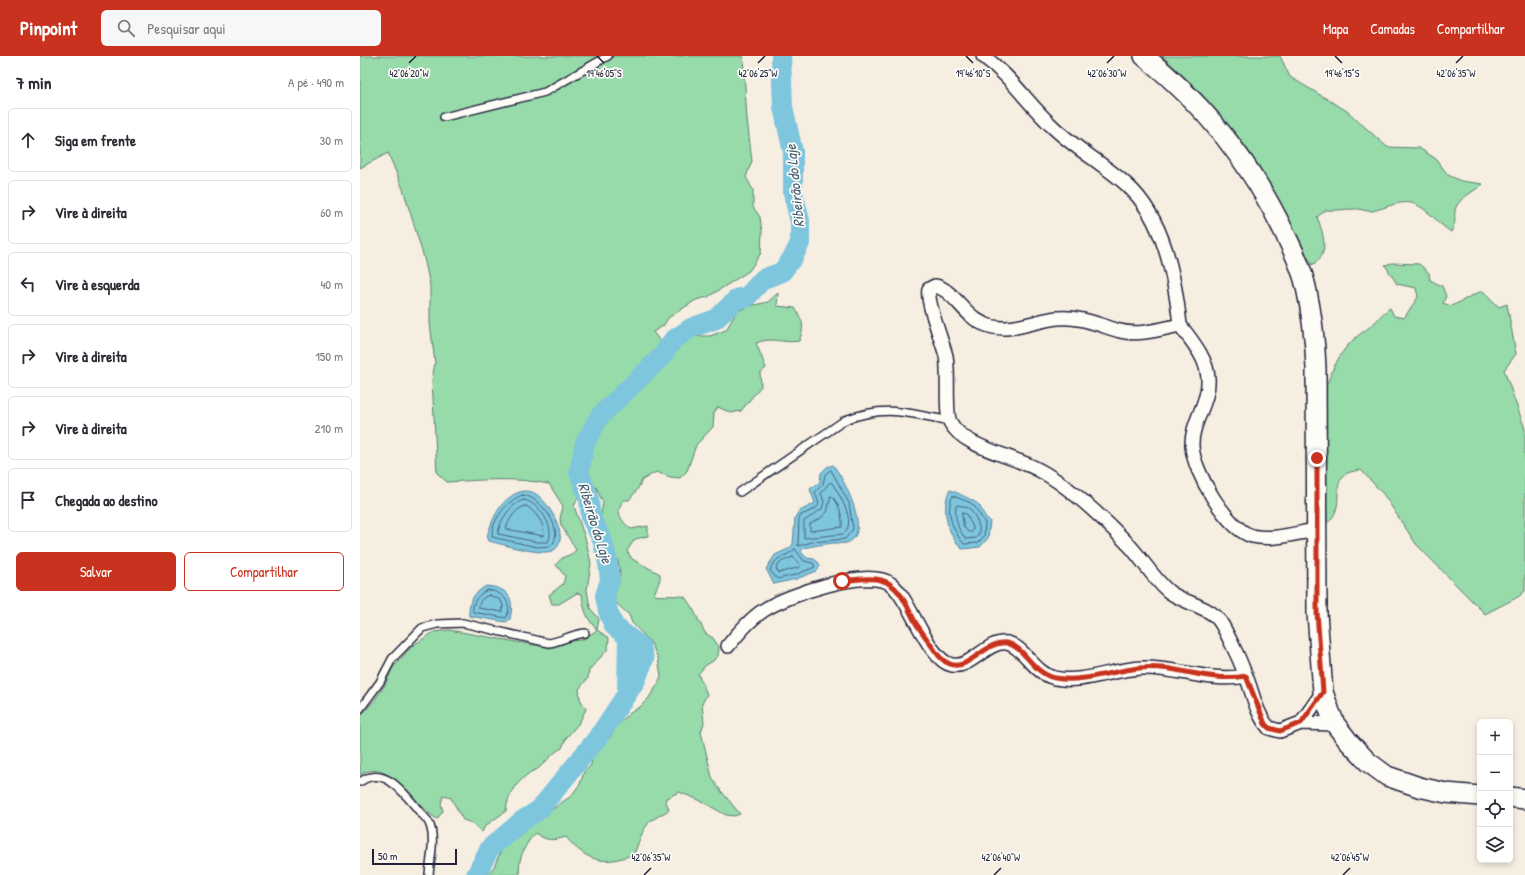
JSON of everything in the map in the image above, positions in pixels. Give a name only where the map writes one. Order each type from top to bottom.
[{"type":"main road","points":[[1144,56],[1183,91],[1228,140],[1249,169],[1274,210],[1295,255],[1306,285],[1314,328],[1317,458],[1317,612],[1323,692],[1335,724],[1368,762],[1387,776],[1426,789],[1477,796]]},
{"type":"main road","points":[[1513,797],[1525,799]]},
{"type":"street","points":[[983,56],[999,68],[1018,87],[1037,113],[1066,139],[1128,186],[1149,211],[1166,252],[1177,292],[1180,325],[1203,360],[1208,377],[1207,394],[1195,429],[1192,446],[1197,464],[1210,494],[1232,524],[1244,533],[1264,538],[1316,530]]},
{"type":"street","points":[[1180,325],[1142,332],[1121,331],[1091,321],[1058,318],[1017,327],[1002,328],[985,325],[972,318],[951,295],[937,286],[932,286],[928,294],[946,357],[950,421],[958,431],[971,440],[1040,470],[1064,487],[1103,519],[1130,546],[1168,591],[1183,602],[1214,615],[1222,624],[1246,676],[1259,712],[1269,728],[1280,731],[1301,723],[1335,724]]},
{"type":"street","points":[[728,646],[752,619],[775,603],[842,581],[880,579],[890,584],[899,592],[918,626],[939,656],[952,665],[959,665],[971,660],[992,645],[1008,643],[1014,646],[1045,675],[1056,678],[1082,678],[1140,668],[1165,668],[1214,678],[1234,678],[1246,676]]},
{"type":"street","points":[[1301,723],[1323,692]]},
{"type":"lane","points":[[444,118],[545,92],[608,56]]},
{"type":"lane","points":[[740,492],[845,420],[864,413],[880,410],[903,412],[950,421]]},
{"type":"lane","points":[[360,709],[380,682],[392,659],[422,628],[437,624],[463,623],[549,643],[559,642],[573,634],[585,633]]},
{"type":"lane","points":[[360,782],[367,777],[377,776],[396,785],[407,795],[429,823],[432,835],[429,875]]},
{"type":"green space","points":[[360,56],[743,56],[747,119],[752,161],[746,177],[753,190],[753,207],[760,217],[762,232],[761,253],[749,271],[708,297],[696,300],[668,318],[664,325],[653,332],[671,356],[681,345],[694,336],[710,336],[726,330],[737,311],[768,302],[778,293],[777,306],[795,308],[798,313],[802,324],[801,336],[799,341],[793,342],[768,340],[756,343],[766,368],[760,373],[761,386],[741,411],[731,413],[718,407],[714,413],[713,427],[696,445],[687,471],[680,478],[670,477],[656,472],[642,480],[637,490],[629,500],[624,500],[619,508],[620,516],[624,523],[631,529],[648,526],[648,536],[635,539],[627,551],[632,559],[660,574],[659,582],[654,595],[685,597],[705,633],[713,638],[719,647],[718,656],[706,665],[698,674],[707,694],[702,704],[704,723],[701,732],[712,777],[717,786],[740,814],[734,816],[726,815],[699,800],[679,792],[665,799],[669,810],[650,821],[643,831],[634,854],[614,860],[597,859],[589,857],[581,852],[566,837],[550,840],[535,833],[523,852],[519,869],[520,875],[487,875],[494,867],[501,850],[507,842],[516,838],[540,818],[571,796],[580,784],[584,772],[591,765],[592,756],[611,736],[616,726],[648,699],[658,684],[661,676],[658,658],[651,643],[632,623],[629,615],[612,599],[611,593],[620,574],[618,560],[612,554],[610,541],[600,519],[603,503],[596,487],[588,485],[582,490],[574,506],[586,541],[591,563],[587,590],[590,608],[599,619],[597,630],[586,614],[582,594],[577,593],[559,604],[552,604],[549,595],[563,584],[565,576],[556,565],[564,557],[576,550],[561,525],[560,519],[563,506],[549,484],[523,480],[447,482],[437,473],[432,380],[435,363],[430,324],[430,285],[424,258],[403,189],[388,153],[360,168]]},
{"type":"green space","points":[[1162,56],[1280,56],[1290,77],[1347,111],[1387,147],[1419,148],[1436,159],[1448,175],[1461,181],[1483,184],[1459,202],[1456,206],[1455,222],[1451,232],[1426,211],[1411,203],[1394,204],[1372,211],[1356,209],[1326,210],[1317,217],[1323,236],[1324,249],[1318,261],[1312,265],[1283,208],[1245,146],[1196,88]]},
{"type":"green space","points":[[1392,263],[1419,264],[1429,273],[1430,280],[1442,286],[1446,296],[1443,303],[1451,306],[1483,291],[1499,307],[1507,304],[1516,354],[1504,370],[1525,429],[1525,591],[1518,597],[1485,614],[1416,544],[1384,495],[1361,470],[1348,473],[1341,479],[1335,513],[1331,520],[1323,526],[1326,387],[1330,375],[1342,352],[1355,338],[1390,308],[1394,316],[1404,318],[1418,297],[1416,288],[1397,284],[1385,265]]},
{"type":"green space","points":[[449,630],[551,648],[571,641],[582,640],[597,630],[609,638],[608,649],[589,670],[588,678],[579,689],[580,699],[586,709],[579,723],[566,738],[562,748],[552,755],[539,768],[529,773],[520,782],[510,796],[506,811],[485,826],[482,832],[472,823],[463,820],[451,798],[443,796],[441,804],[443,811],[437,819],[392,777],[381,772],[371,771],[360,775],[360,716],[374,701],[385,685],[392,669],[412,646],[434,632]]},
{"type":"water","points":[[833,465],[843,481],[854,506],[857,518],[857,530],[854,538],[846,543],[830,543],[803,548],[801,552],[807,558],[814,559],[818,562],[820,566],[817,571],[796,579],[774,584],[766,569],[775,555],[790,548],[793,544],[795,518],[798,512],[815,503],[810,489],[820,482],[821,473],[827,467]]},
{"type":"water","points":[[950,490],[979,505],[984,515],[990,521],[988,538],[980,547],[962,549],[953,537],[947,523],[946,511],[946,500]]},
{"type":"water","points":[[523,491],[529,491],[539,496],[546,503],[552,513],[560,533],[560,542],[556,549],[541,552],[489,541],[487,536],[499,508],[509,497]]},
{"type":"water","points":[[486,586],[500,589],[508,595],[510,599],[511,611],[510,619],[506,622],[469,616],[469,606],[472,598]]},
{"type":"waterway","name":"Ribeirão do Laje","points":[[476,875],[490,848],[523,820],[539,810],[599,736],[636,680],[644,659],[641,647],[614,626],[608,611],[605,596],[610,580],[608,563],[602,539],[591,518],[589,499],[579,472],[585,443],[600,416],[662,356],[673,340],[691,328],[716,319],[738,298],[746,298],[763,279],[782,272],[793,257],[800,243],[800,221],[793,193],[793,152],[783,107],[781,56]]},
{"type":"waterway","points":[[627,692],[628,637]]},
{"type":"route","points":[[842,581],[880,579],[890,584],[899,592],[918,626],[939,656],[952,665],[959,665],[971,660],[992,645],[1008,643],[1014,646],[1045,675],[1056,678],[1082,678],[1140,668],[1165,668],[1214,678],[1234,678],[1246,676],[1265,724],[1269,728],[1280,731],[1301,723],[1323,692],[1317,612],[1317,458]]}]
